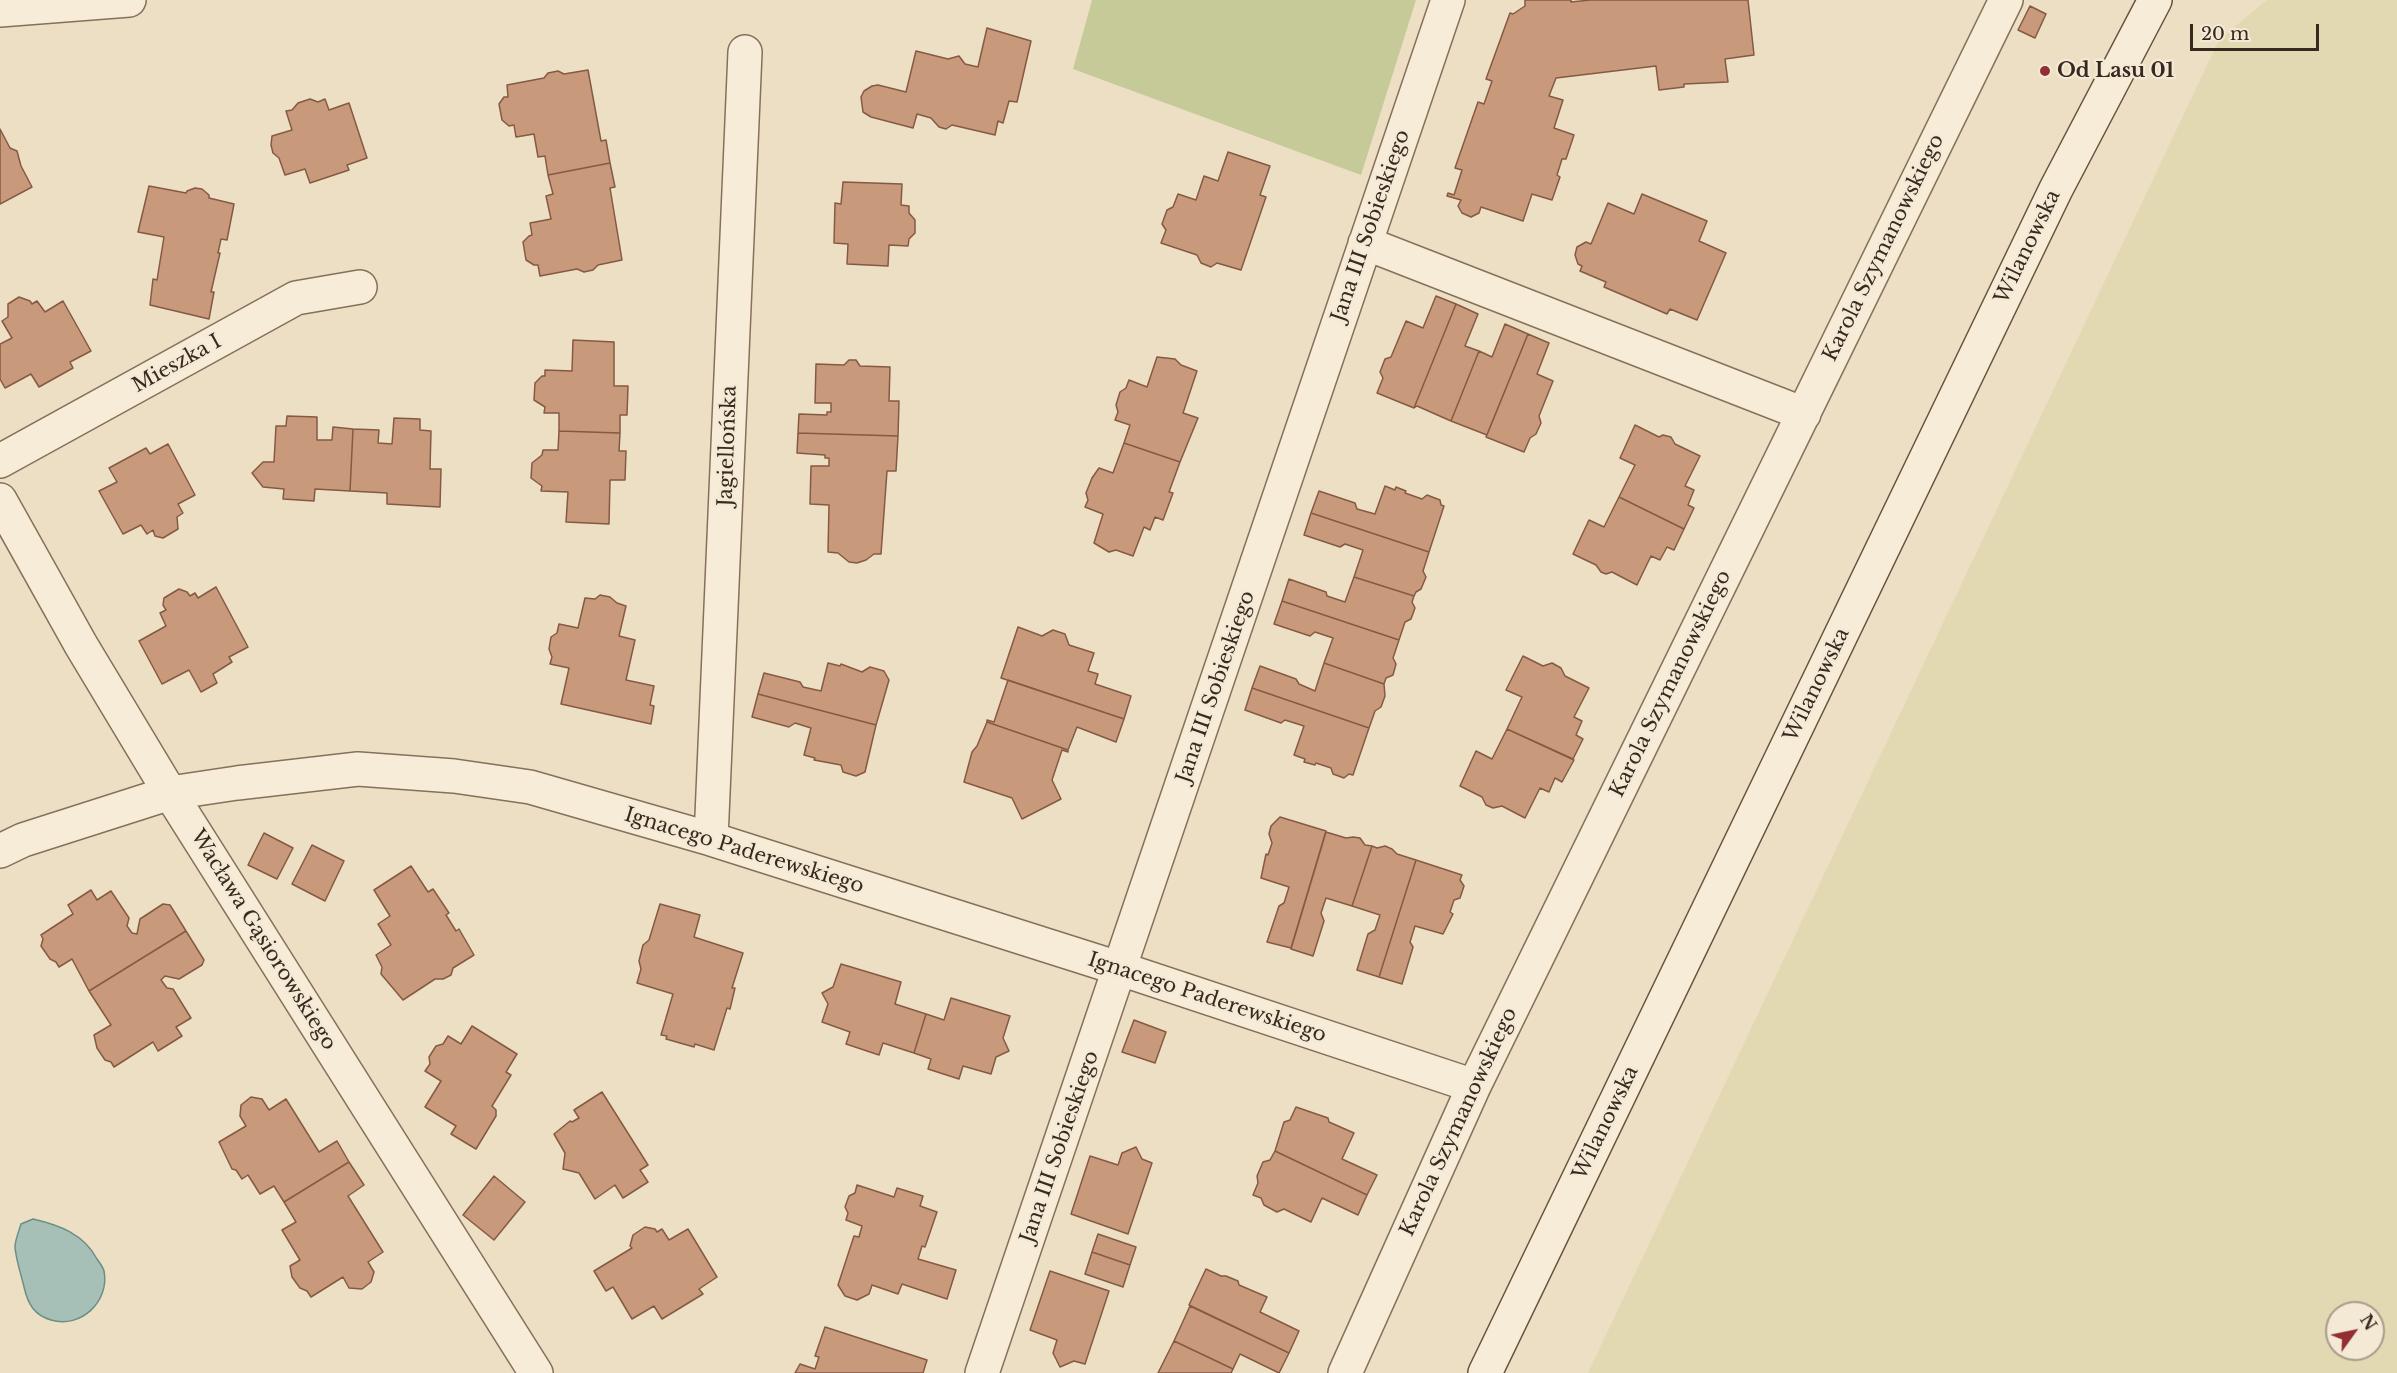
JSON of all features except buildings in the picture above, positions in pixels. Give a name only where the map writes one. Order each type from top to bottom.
[{"type":"street","points":[[0,10],[129,0]]},
{"type":"street","name":"Jana III Sobieskiego","points":[[982,1373],[1448,0]]},
{"type":"street","name":"Karola Szymanowskiego","points":[[1345,1373],[1474,1086],[2006,0]]},
{"type":"street","name":"Wilanowska","points":[[1485,1373],[2056,189],[2109,92],[2155,0]]},
{"type":"street","name":"Jagiellońska","points":[[711,839],[745,52]]},
{"type":"street","points":[[1365,243],[1803,414]]},
{"type":"street","name":"Mieszka I","points":[[0,461],[296,298],[360,287]]},
{"type":"street","name":"Wacława Gąsiorowskiego","points":[[0,500],[81,645],[170,793],[536,1373]]},
{"type":"street","name":"Ignacego Paderewskiego","points":[[0,851],[23,840],[170,793],[358,769],[442,776],[530,788],[711,839],[1121,969],[1474,1086]]},
{"type":"shaded area","points":[[2267,0],[2397,0],[2397,1373],[1588,1373],[2219,40]]},
{"type":"green space","points":[[1092,0],[1416,0],[1361,175],[1073,69]]},
{"type":"water","points":[[33,1219],[52,1224],[78,1237],[92,1250],[103,1268],[105,1282],[102,1293],[98,1302],[83,1316],[62,1322],[51,1320],[36,1312],[30,1304],[15,1247],[21,1224]]},
{"type":"place","name":"Od Lasu 01","points":[[2045,71]]}]
